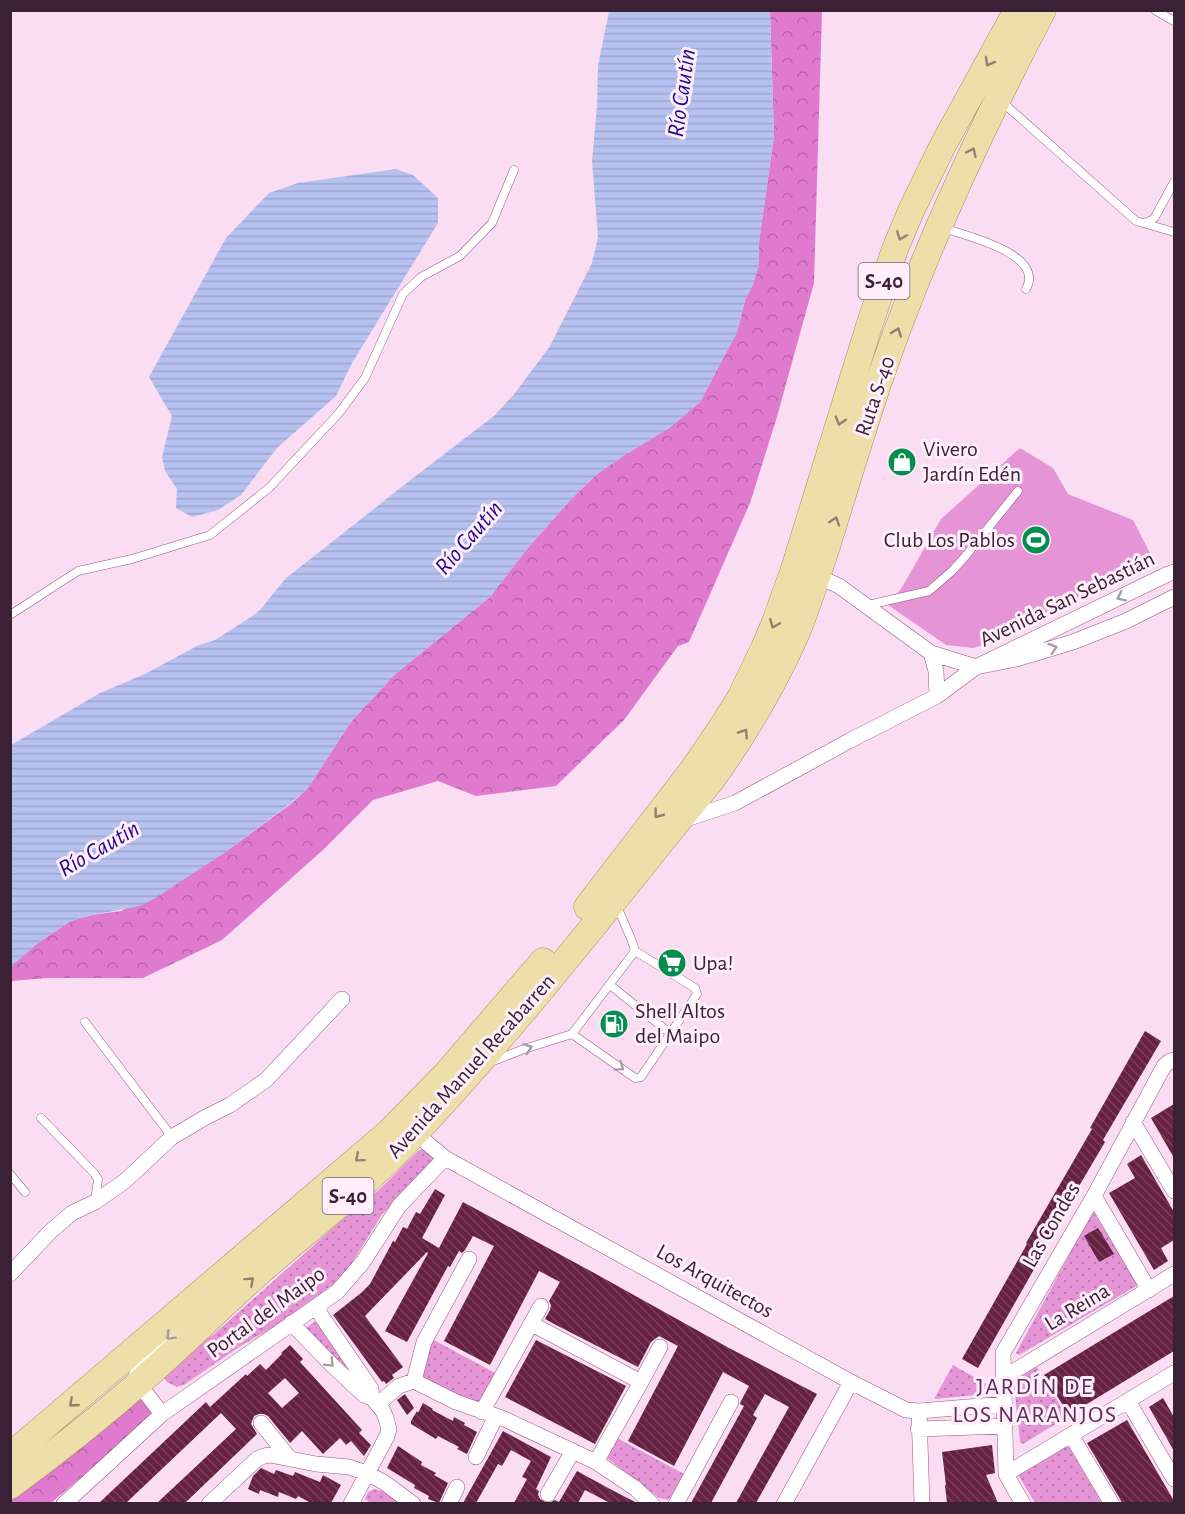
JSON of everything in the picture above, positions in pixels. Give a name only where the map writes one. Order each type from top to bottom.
[{"type":"main road","name":"Ruta S-40","points":[[702,774],[775,622],[806,573],[939,227],[973,151],[1043,10]]},
{"type":"main road","name":"Ruta S-40","points":[[806,573],[869,326],[895,249],[942,147],[1015,11]]},
{"type":"main road","name":"Avenida Manuel Recabarren","points":[[10,1486],[64,1446],[359,1187],[415,1133],[527,1007],[677,822],[702,774]]},
{"type":"main road","name":"Avenida Manuel Recabarren","points":[[10,1456],[388,1133],[446,1074],[702,774]]},
{"type":"street","name":"Avenida San Sebastián","points":[[976,667],[1174,572]]},
{"type":"street","points":[[806,573],[839,586],[932,653],[976,667]]},
{"type":"street","name":"Avenida San Sebastián","points":[[976,667],[1016,659],[1073,642],[1126,621],[1174,597]]},
{"type":"street","points":[[932,653],[936,670],[937,696]]},
{"type":"street","points":[[677,822],[735,803],[937,696],[976,667]]},
{"type":"street","points":[[702,774],[718,794],[735,803]]},
{"type":"street","points":[[10,1274],[51,1231],[72,1213],[95,1202],[124,1181],[172,1137],[230,1105],[266,1080],[342,999]]},
{"type":"street","name":"Las Condes","points":[[1006,1474],[1004,1353],[1094,1196],[1164,1066],[1174,1060]]},
{"type":"street","points":[[1133,1122],[1174,1191]]},
{"type":"street","name":"Los Arquitectos","points":[[415,1133],[445,1158],[851,1382],[906,1410],[919,1411]]},
{"type":"street","name":"Portal del Maipo","points":[[64,1503],[166,1411],[337,1292],[363,1262],[399,1206],[445,1158]]},
{"type":"street","points":[[1094,1196],[1149,1290]]},
{"type":"street","name":"Portal del Maipo","points":[[141,1378],[140,1366],[220,1286],[253,1248]]},
{"type":"street","points":[[375,1401],[406,1384],[424,1342],[469,1259]]},
{"type":"street","name":"La Reina","points":[[1003,1378],[1174,1274]]},
{"type":"street","points":[[476,1457],[489,1414],[541,1306]]},
{"type":"street","points":[[316,1308],[371,1389],[389,1429],[351,1503]]},
{"type":"street","points":[[291,1323],[364,1395],[375,1401]]},
{"type":"street","points":[[532,1324],[641,1382]]},
{"type":"street","points":[[596,1462],[660,1347]]},
{"type":"street","points":[[110,1371],[124,1368],[141,1378],[166,1411]]},
{"type":"street","points":[[1023,1503],[1006,1474],[1174,1373]]},
{"type":"street","points":[[784,1503],[851,1382]]},
{"type":"street","points":[[406,1384],[489,1414],[596,1462],[635,1488],[647,1502]]},
{"type":"street","points":[[1128,1401],[1174,1479]]},
{"type":"street","points":[[676,1503],[731,1402]]},
{"type":"street","points":[[922,1503],[919,1411],[1005,1404]]},
{"type":"street","points":[[261,1423],[290,1459]]},
{"type":"street","points":[[918,1429],[1005,1426]]},
{"type":"street","points":[[1071,1435],[1112,1503]]},
{"type":"street","points":[[548,1494],[573,1451]]},
{"type":"street","points":[[212,1502],[257,1459],[270,1455],[316,1464],[349,1467],[367,1473],[412,1503]]},
{"type":"street","points":[[449,1503],[457,1487]]},
{"type":"lane","points":[[1155,10],[1174,21]]},
{"type":"lane","points":[[998,99],[1136,220],[1174,232]]},
{"type":"lane","points":[[10,615],[78,571],[132,559],[210,535],[269,488],[339,413],[365,378],[403,294],[421,277],[460,256],[492,223],[514,170]]},
{"type":"lane","points":[[1144,223],[1155,217],[1174,182]]},
{"type":"lane","points":[[939,227],[993,244],[1011,254],[1029,273],[1029,284],[1026,289]]},
{"type":"lane","points":[[866,606],[929,591],[963,559],[1018,491]]},
{"type":"lane","points":[[572,1034],[638,1078],[641,1077],[697,994],[694,988],[635,951],[633,941],[614,900]]},
{"type":"lane","points":[[473,1070],[524,1049],[572,1034],[635,951]]},
{"type":"lane","points":[[610,985],[671,1034]]},
{"type":"lane","points":[[85,1022],[172,1137]]},
{"type":"lane","points":[[41,1118],[98,1179],[95,1202]]},
{"type":"lane","points":[[10,1174],[25,1192]]},
{"type":"shaded area","name":"Club Los Pablos","points":[[1020,448],[1053,468],[1068,494],[1133,520],[1153,559],[1005,638],[973,648],[946,645],[888,605],[901,589],[941,519]]},
{"type":"shaded area","points":[[425,1148],[433,1159],[381,1216],[338,1281],[184,1385],[177,1387],[167,1382],[162,1376],[214,1334],[382,1187],[418,1151]]},
{"type":"shaded area","points":[[1093,1211],[1138,1285],[1019,1355],[1016,1353]]},
{"type":"shaded area","points":[[314,1322],[317,1323],[357,1382],[307,1331],[307,1327]]},
{"type":"shaded area","points":[[430,1338],[499,1375],[481,1403],[465,1399],[421,1377]]},
{"type":"shaded area","points":[[953,1365],[988,1385],[987,1394],[934,1399]]},
{"type":"shaded area","points":[[1037,1367],[1067,1417],[1023,1444],[1020,1442],[1014,1385],[1018,1379]]},
{"type":"shaded area","points":[[617,1438],[684,1474],[668,1500],[659,1498],[607,1458]]},
{"type":"shaded area","points":[[1067,1444],[1102,1503],[1035,1503],[1017,1473]]},
{"type":"shaded area","points":[[374,1489],[402,1503],[370,1503],[365,1499],[368,1492]]},
{"type":"green space","points":[[770,11],[822,11],[814,283],[750,503],[689,642],[678,646],[624,720],[556,786],[476,796],[438,781],[373,800],[324,849],[222,940],[143,978],[48,978],[11,981],[11,966],[39,942],[71,921],[121,911],[194,872],[291,804],[308,788],[350,723],[394,675],[490,597],[526,550],[571,499],[597,474],[669,428],[700,402],[737,332],[745,300],[759,265],[759,242],[774,136]]},
{"type":"green space","points":[[136,1399],[143,1400],[152,1412],[151,1417],[51,1503],[11,1504],[11,1498]]},
{"type":"water","name":"Río Cautín","points":[[609,11],[770,11],[774,136],[759,242],[759,265],[745,300],[737,332],[700,402],[669,428],[597,474],[571,499],[526,550],[490,597],[394,675],[350,723],[308,788],[290,804],[224,853],[154,899],[140,906],[71,921],[39,942],[11,967],[11,745],[100,693],[145,674],[197,646],[215,640],[251,617],[260,610],[286,578],[494,416],[515,393],[550,346],[592,263],[598,237],[592,161],[598,66]]},
{"type":"water","points":[[396,169],[413,175],[438,198],[438,223],[352,363],[336,396],[277,448],[241,495],[218,510],[192,517],[176,508],[177,489],[165,471],[162,457],[172,416],[149,377],[226,238],[269,193],[298,183]]},
{"type":"building","points":[[1145,1031],[1161,1041],[1103,1140],[1105,1142],[978,1368],[962,1359]]},
{"type":"building","points":[[1174,1104],[1174,1158],[1151,1118]]},
{"type":"building","points":[[1141,1155],[1174,1212],[1174,1240],[1161,1248],[1168,1261],[1154,1270],[1109,1193],[1135,1178],[1127,1164]]},
{"type":"building","points":[[435,1189],[445,1195],[422,1238],[439,1248],[463,1202],[817,1394],[756,1503],[736,1503],[789,1407],[765,1394],[753,1415],[757,1418],[711,1503],[691,1503],[744,1406],[740,1404],[749,1386],[723,1372],[674,1466],[628,1441],[678,1346],[659,1336],[651,1342],[638,1367],[556,1325],[545,1319],[550,1310],[549,1301],[560,1282],[539,1271],[490,1365],[444,1341],[494,1246],[473,1236],[465,1250],[462,1253],[459,1251],[450,1267],[448,1266],[407,1342],[385,1331],[427,1252],[365,1316],[403,1367],[392,1375],[394,1378],[386,1384],[382,1382],[333,1315],[370,1284],[393,1241],[395,1242],[403,1227],[407,1229],[416,1212],[420,1214]]},
{"type":"building","points":[[1098,1228],[1114,1254],[1099,1262],[1084,1236]]},
{"type":"building","points":[[1174,1296],[1174,1351],[1069,1415],[1044,1375]]},
{"type":"building","points":[[536,1340],[626,1386],[595,1444],[505,1397]]},
{"type":"building","points":[[290,1345],[303,1359],[300,1362],[362,1430],[359,1433],[371,1445],[364,1456],[351,1441],[346,1445],[340,1438],[323,1454],[302,1431],[290,1443],[268,1416],[259,1414],[254,1416],[251,1424],[257,1434],[185,1503],[157,1503],[236,1429],[221,1413],[126,1503],[99,1503],[206,1402],[210,1407],[246,1374],[247,1376],[260,1364],[266,1370]],"holes":[[[285,1378],[299,1393],[282,1408],[268,1393]]]},
{"type":"building","points":[[405,1394],[414,1408],[407,1415],[397,1400]]},
{"type":"building","points":[[1163,1398],[1174,1417],[1174,1451],[1149,1407]]},
{"type":"building","points":[[423,1403],[453,1421],[454,1417],[477,1432],[467,1454],[457,1449],[459,1447],[438,1436],[436,1439],[411,1424]]},
{"type":"building","points":[[1127,1420],[1174,1503],[1122,1503],[1087,1443]]},
{"type":"building","points":[[503,1431],[551,1457],[536,1489],[539,1491],[540,1499],[547,1503],[514,1503],[527,1479],[522,1477],[531,1461],[511,1450],[502,1466],[498,1464],[476,1503],[463,1503]]},
{"type":"building","points":[[992,1445],[995,1473],[986,1475],[998,1503],[947,1503],[942,1452]]},
{"type":"building","points":[[398,1446],[422,1462],[421,1465],[436,1473],[434,1475],[448,1483],[439,1503],[428,1499],[429,1496],[414,1488],[415,1485],[387,1468]]},
{"type":"building","points":[[261,1468],[274,1474],[276,1470],[293,1476],[295,1472],[320,1482],[323,1475],[341,1485],[331,1503],[311,1503],[298,1496],[296,1499],[279,1492],[278,1497],[260,1490],[259,1494],[248,1489],[253,1476]]},
{"type":"building","points":[[577,1471],[637,1503],[610,1503],[585,1490],[578,1503],[549,1503],[555,1500],[559,1502]]},
{"type":"place","name":"Vivero Jardín Edén","points":[[902,462]]},
{"type":"place","name":"Club Los Pablos","points":[[1036,540]]},
{"type":"place","name":"Upa!","points":[[672,963]]},
{"type":"place","name":"Shell Altos del Maipo","points":[[614,1024]]},
{"type":"district","name":"JARDÍN DE LOS NARANJOS","points":[[1035,1401]]}]
